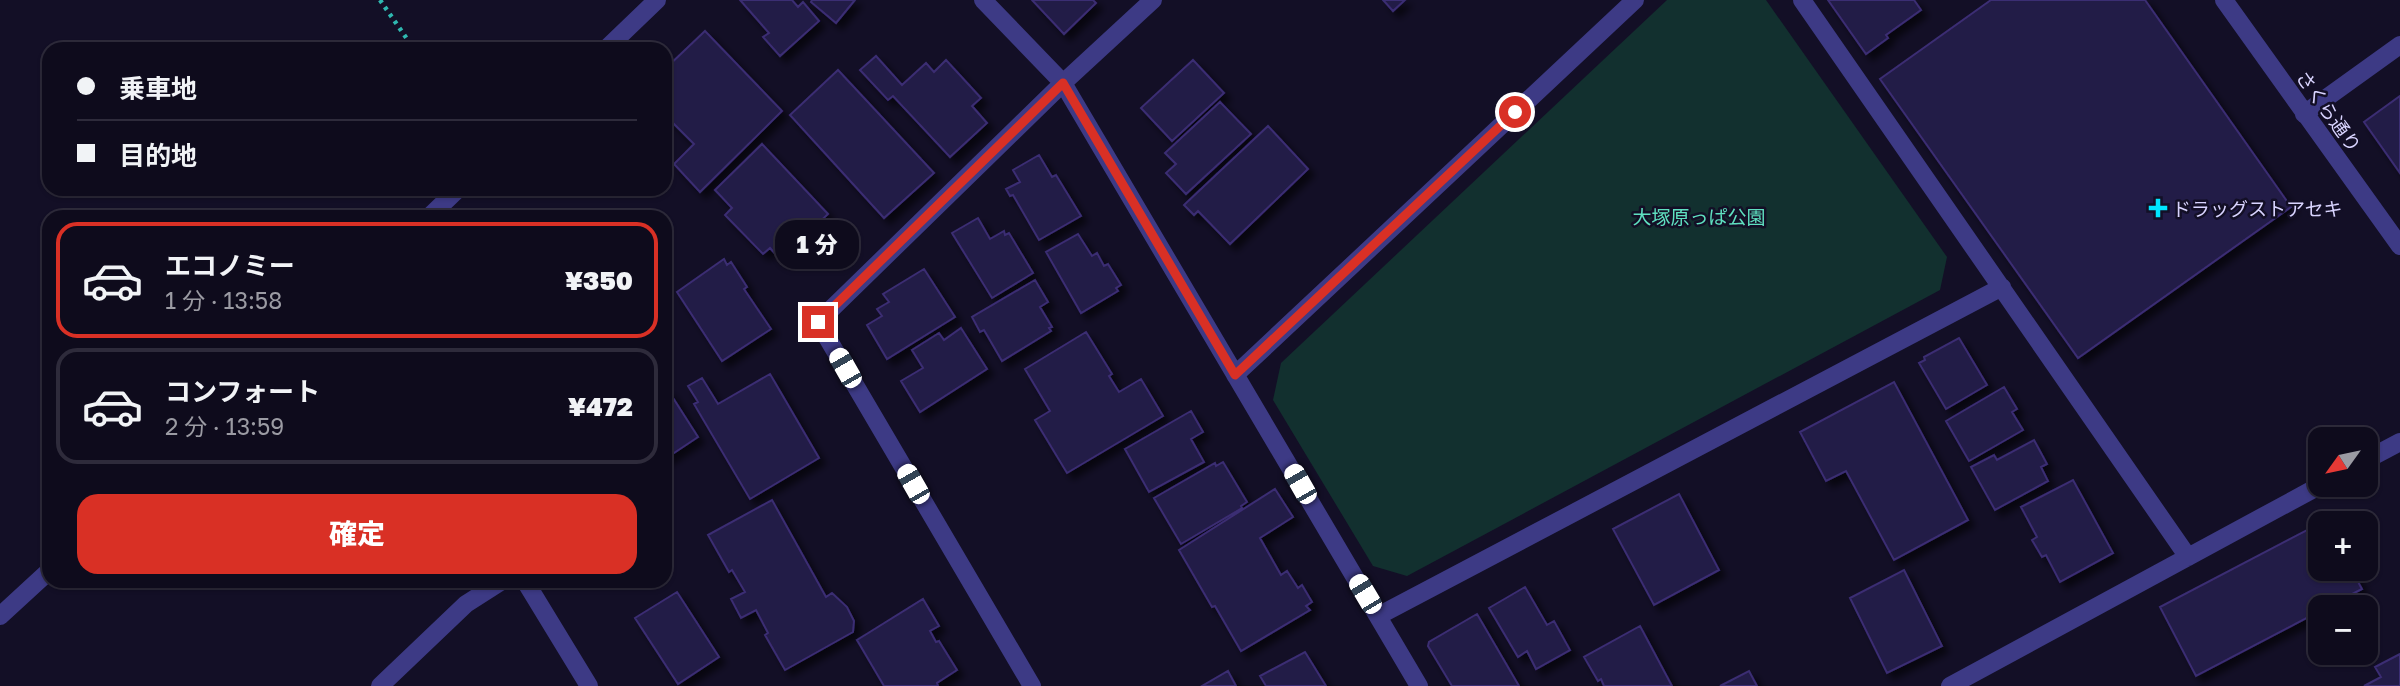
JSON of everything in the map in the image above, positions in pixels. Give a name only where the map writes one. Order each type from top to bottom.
[{"type":"street","points":[[613,42],[657,0]]},
{"type":"street","points":[[983,0],[1063,83],[1419,686]]},
{"type":"street","points":[[1032,686],[818,322],[1063,83],[1153,0]]},
{"type":"street","points":[[1235,375],[1635,0]]},
{"type":"street","points":[[1802,0],[2189,557]]},
{"type":"street","name":"さくら通り","points":[[2224,0],[2400,246]]},
{"type":"street","points":[[2304,114],[2400,45]]},
{"type":"street","points":[[436,210],[451,196]]},
{"type":"street","points":[[1378,616],[2001,287]]},
{"type":"street","points":[[2378,454],[2400,442]]},
{"type":"street","points":[[1950,686],[2308,492]]},
{"type":"street","points":[[0,616],[42,577]]},
{"type":"street","points":[[380,686],[466,604],[491,588]]},
{"type":"street","points":[[529,588],[590,686]]},
{"type":"path","points":[[380,0],[410,42]]},
{"type":"green space","name":"大塚原っぱ公園","points":[[1667,0],[1766,0],[1947,257],[1940,290],[1407,576],[1373,566],[1273,400],[1281,363]]},
{"type":"building","points":[[740,0],[792,0],[798,7],[803,2],[819,21],[780,56],[763,37],[769,33]]},
{"type":"building","points":[[855,0],[836,23],[811,2]]},
{"type":"building","points":[[1032,0],[1093,0],[1096,3],[1064,34]]},
{"type":"building","points":[[1383,0],[1405,0],[1393,11]]},
{"type":"building","points":[[1828,0],[1914,0],[1921,10],[1886,35],[1888,38],[1866,54]]},
{"type":"building","points":[[1991,0],[2145,0],[2291,207],[2078,358],[1880,79]]},
{"type":"building","points":[[705,31],[782,111],[700,192],[674,164],[694,144],[672,122],[672,62]]},
{"type":"building","points":[[876,56],[902,85],[926,63],[934,72],[946,60],[981,98],[972,106],[987,123],[950,157],[893,96],[888,100],[860,70]]},
{"type":"building","points":[[1193,60],[1224,93],[1172,141],[1141,108]]},
{"type":"building","points":[[838,70],[934,173],[884,218],[790,115]]},
{"type":"building","points":[[2400,96],[2400,173],[2364,122]]},
{"type":"building","points":[[1220,102],[1251,134],[1186,194],[1166,173],[1176,164],[1165,153]]},
{"type":"building","points":[[1268,126],[1308,169],[1230,244],[1198,211],[1194,215],[1184,205]]},
{"type":"building","points":[[762,144],[828,214],[780,259],[770,248],[763,254],[725,215],[732,208],[715,190]]},
{"type":"building","points":[[1039,155],[1052,177],[1056,175],[1081,216],[1039,240],[1013,195],[1010,196],[1006,189],[1020,182],[1013,170]]},
{"type":"building","points":[[978,218],[990,239],[1004,231],[1005,235],[1009,233],[1033,273],[992,298],[952,233]]},
{"type":"building","points":[[1078,234],[1092,256],[1097,253],[1104,266],[1108,264],[1121,285],[1116,288],[1118,291],[1081,313],[1046,252]]},
{"type":"building","points":[[724,259],[727,265],[731,262],[747,287],[744,289],[771,329],[722,361],[677,292]]},
{"type":"building","points":[[924,269],[955,317],[887,359],[867,325],[882,316],[877,309],[889,302],[883,294]]},
{"type":"building","points":[[1035,280],[1048,302],[1040,307],[1052,327],[1049,328],[1051,331],[1002,361],[984,330],[980,332],[972,317]]},
{"type":"building","points":[[961,328],[987,369],[920,412],[901,381],[923,368],[912,350],[939,333],[944,340]]},
{"type":"building","points":[[1086,332],[1112,374],[1109,376],[1119,392],[1141,379],[1163,416],[1067,473],[1035,420],[1050,411],[1025,369]]},
{"type":"building","points":[[1959,338],[1987,385],[1946,409],[1919,363],[1925,360],[1924,357]]},
{"type":"building","points":[[770,374],[819,458],[750,499],[694,404],[698,402],[688,386],[702,378],[718,404]]},
{"type":"building","points":[[1894,382],[1968,520],[1894,560],[1846,471],[1826,481],[1800,432]]},
{"type":"building","points":[[2004,387],[2017,409],[2012,412],[2023,430],[1969,461],[1946,421]]},
{"type":"building","points":[[672,396],[698,437],[672,454]]},
{"type":"building","points":[[1191,411],[1203,432],[1191,439],[1204,462],[1149,492],[1125,449]]},
{"type":"building","points":[[2034,440],[2047,464],[2041,467],[2048,481],[1995,510],[1971,467],[1994,455],[1997,460]]},
{"type":"building","points":[[1223,462],[1247,502],[1242,508],[1181,544],[1154,498],[1215,463],[1216,466]]},
{"type":"building","points":[[2073,480],[2113,553],[2060,582],[2046,555],[2042,557],[2032,540],[2037,537],[2021,507]]},
{"type":"building","points":[[1275,489],[1293,517],[1260,538],[1281,575],[1287,571],[1298,588],[1302,585],[1312,602],[1306,606],[1310,610],[1241,651],[1179,550]]},
{"type":"building","points":[[1679,494],[1719,570],[1654,605],[1613,529]]},
{"type":"building","points":[[772,500],[826,597],[832,593],[847,607],[854,621],[853,632],[785,670],[765,635],[768,633],[756,610],[741,618],[731,599],[745,592],[732,570],[729,572],[708,535]]},
{"type":"building","points":[[2308,530],[2308,581],[2358,581],[2362,589],[2350,595],[2308,595],[2308,617],[2196,676],[2160,607]]},
{"type":"building","points":[[1904,570],[1942,646],[1887,673],[1850,598]]},
{"type":"building","points":[[1525,587],[1547,625],[1554,621],[1570,650],[1536,669],[1527,651],[1518,657],[1489,608]]},
{"type":"building","points":[[677,592],[719,657],[678,684],[635,618]]},
{"type":"building","points":[[923,599],[939,626],[930,631],[957,670],[937,683],[938,686],[884,686],[857,640]]},
{"type":"building","points":[[1477,614],[1519,686],[1452,686],[1428,646],[1429,642]]},
{"type":"building","points":[[1640,626],[1672,686],[1604,686],[1601,679],[1598,681],[1584,657]]},
{"type":"building","points":[[1305,652],[1326,686],[1266,686],[1260,676]]},
{"type":"building","points":[[2400,654],[2400,686],[2364,686],[2381,677],[2375,667]]},
{"type":"building","points":[[1228,671],[1236,686],[1202,686]]},
{"type":"building","points":[[1749,671],[1757,686],[1720,686]]},
{"type":"place","name":"ドラッグストアセキ","points":[[2158,208]]},
{"type":"route","points":[[818,322],[1063,83],[1235,375],[1515,112]]}]
